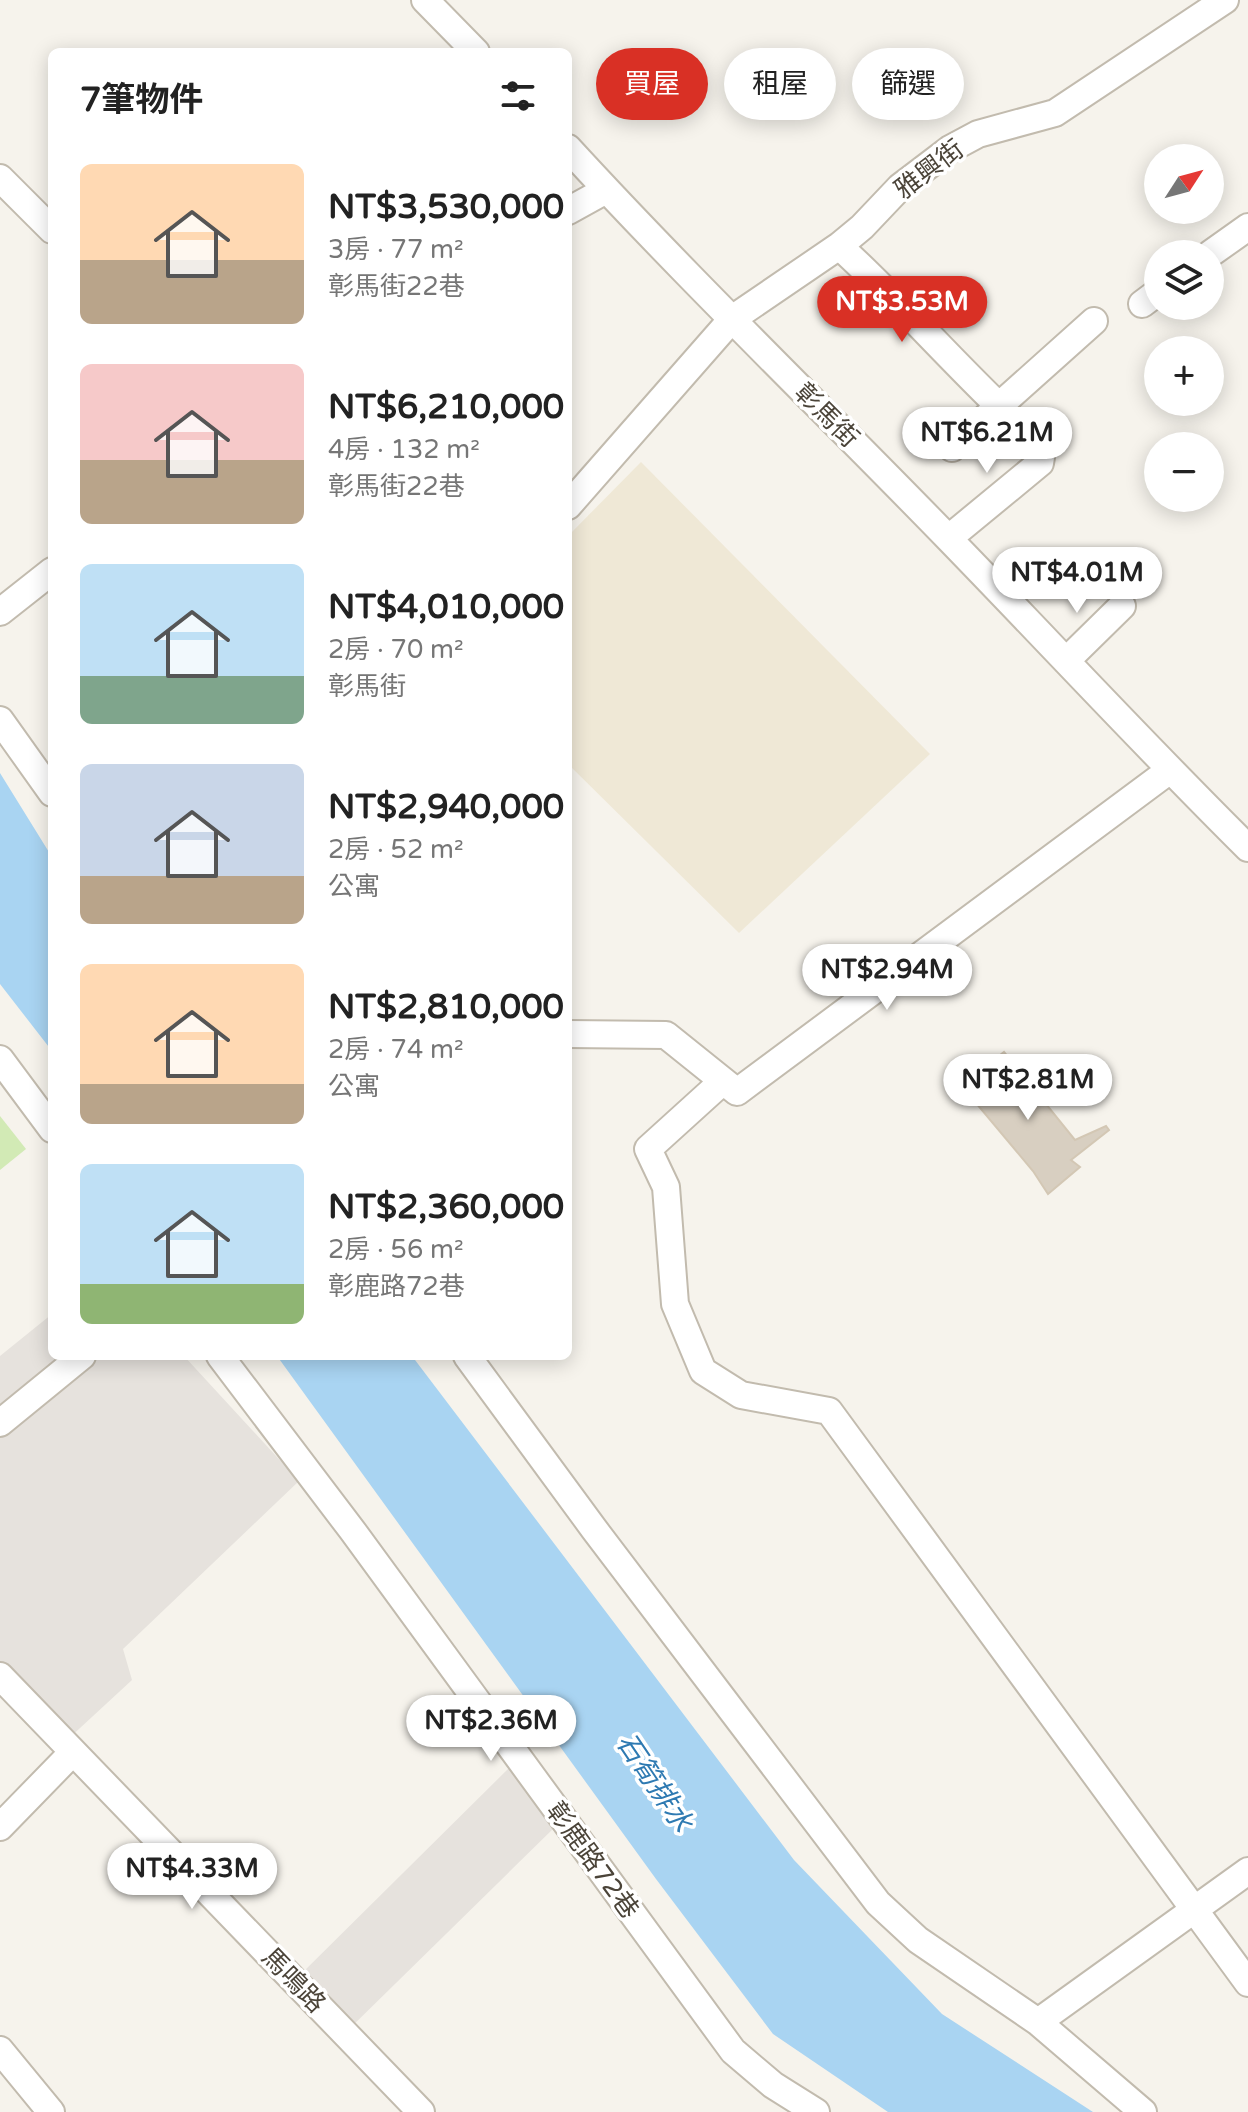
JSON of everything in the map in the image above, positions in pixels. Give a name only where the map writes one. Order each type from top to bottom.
[{"type":"street","points":[[425,0],[472,48]]},
{"type":"street","name":"雅興街","points":[[572,501],[732,319],[839,246],[900,187],[950,149],[978,134],[1055,113],[1225,0]]},
{"type":"street","name":"彰馬街","points":[[572,152],[1248,848]]},
{"type":"street","points":[[0,178],[48,226]]},
{"type":"street","points":[[572,209],[606,190]]},
{"type":"street","points":[[1224,244],[1248,227]]},
{"type":"street","points":[[839,246],[881,285],[1041,457],[1040,463],[949,538]]},
{"type":"street","points":[[952,448],[1094,321]]},
{"type":"street","points":[[0,612],[48,574]]},
{"type":"street","points":[[1066,661],[1122,606]]},
{"type":"street","points":[[0,720],[48,787]]},
{"type":"street","points":[[572,1034],[666,1035],[737,1092],[1170,770]]},
{"type":"street","points":[[0,1059],[48,1124]]},
{"type":"street","points":[[723,1081],[648,1149],[666,1187],[675,1304],[703,1371],[741,1395],[829,1411],[1248,1983]]},
{"type":"street","points":[[0,1423],[77,1360]]},
{"type":"street","name":"彰鹿路72巷","points":[[223,1360],[362,1543],[733,2051],[773,2085],[816,2112]]},
{"type":"street","points":[[470,1360],[878,1903],[918,1940],[1038,2022],[1143,2112]]},
{"type":"street","name":"馬鳴路","points":[[0,1676],[421,2112]]},
{"type":"street","points":[[0,1827],[73,1752]]},
{"type":"street","points":[[1038,2022],[1248,1871]]},
{"type":"street","points":[[0,2050],[51,2112]]},
{"type":"shaded area","points":[[641,462],[930,754],[739,933],[572,768],[572,532]]},
{"type":"shaded area","points":[[48,1317],[48,1360],[188,1360],[299,1481],[123,1649],[132,1680],[67,1740],[0,1667],[0,1356]]},
{"type":"shaded area","points":[[509,1768],[556,1826],[344,2034],[296,1979]]},
{"type":"green space","points":[[0,1116],[26,1149],[0,1170]]},
{"type":"water","points":[[0,773],[48,851],[48,1046],[0,984]]},
{"type":"water","name":"石筍排水","points":[[280,1360],[415,1360],[794,1860],[942,2014],[1093,2112],[888,2112],[773,2034],[656,1879]]},
{"type":"building","points":[[1004,1052],[1075,1140],[1106,1126],[1109,1130],[1071,1160],[1080,1167],[1048,1194],[1033,1171],[970,1096],[964,1084]]}]
